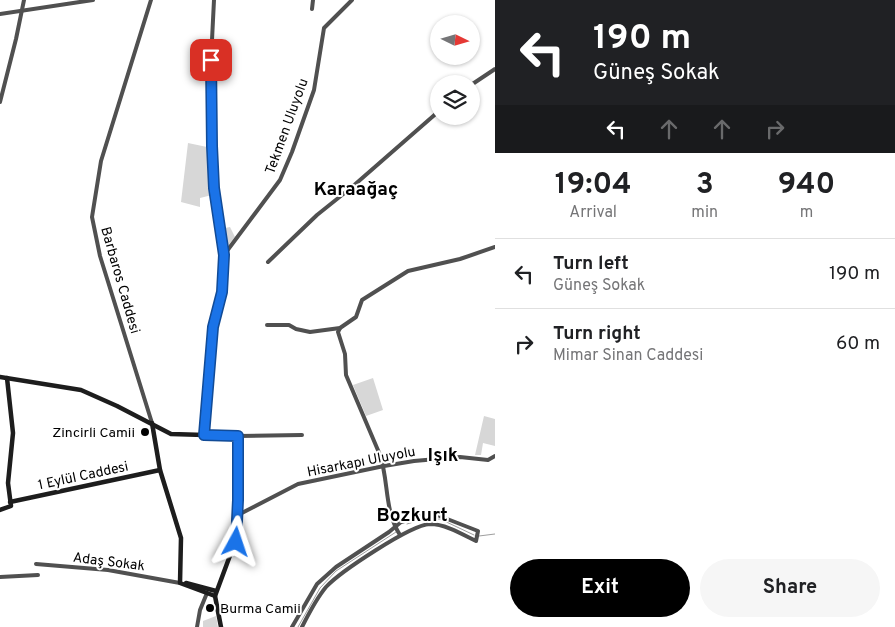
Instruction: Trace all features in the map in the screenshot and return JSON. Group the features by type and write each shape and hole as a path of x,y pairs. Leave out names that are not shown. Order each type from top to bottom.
{"main road":[{"path":"0,377 81,390 152,423 171,434 238,436 236,542 215,594 221,627"},
{"path":"7,378 13,433 8,483 10,504"},
{"name":"Barbaros Caddesi","path":"152,423 160,470 181,538 180,582"},
{"name":"1 Eylül Caddesi","path":"0,510 10,504 160,470"},
{"path":"180,582 215,594"}],"street":[{"path":"0,102 24,0"},
{"path":"0,14 92,0"},
{"name":"Barbaros Caddesi","path":"151,0 99,169 92,217 100,256 152,423"},
{"path":"204,435 213,327 222,292 224,255 214,188 212,158 211,60 214,0"},
{"path":"312,9 313,0"},
{"name":"Tekmen Uluyolu","path":"224,255 280,180 314,90 324,28 352,0"},
{"path":"480,79 495,69"},
{"path":"268,262 317,215 430,119"},
{"path":"267,325 289,324 296,329 310,332 340,328 356,317 362,300 408,271 460,259 495,246"},
{"path":"340,328 338,332 345,354 346,375 384,466 389,511 400,535"},
{"path":"238,436 302,435"},
{"name":"Hisarkapı Uluyolu","path":"238,515 298,484 341,474 441,458 460,457 488,460 495,456"},
{"path":"292,627 317,584 323,578 402,522 429,514 437,515 478,531 476,540 435,524 420,525 406,531 342,572 325,588 312,607 302,627"},
{"path":"402,522 406,531"},
{"name":"Adaş Sokak","path":"36,564 108,570 180,582"},
{"path":"0,577 38,575"},
{"path":"197,627 200,610 207,591"}],"shaded area":[{"path":"188,143 207,147 212,195 200,198 200,207 181,202"},
{"path":"230,227 235,237 227,247 225,228"},
{"path":"373,378 383,410 366,416 353,385"},
{"path":"484,416 495,419 495,446 483,443 481,455 475,455"},
{"path":"216,616 218,627 203,627 203,621"}],"waterway":[{"path":"407,524 420,520 440,519 474,535"},
{"path":"298,627 320,588 336,571 396,532"},
{"path":"479,536 495,534"}],"place":[{"name":"Zincirli Camii","path":"145,432"},
{"name":"Burma Camii","path":"210,608"}],"district":[{"name":"Karaağaç","path":"356,188"},
{"name":"Işık","path":"443,454"},
{"name":"Bozkurt","path":"412,514"}],"route":[{"path":"211,60 214,188 224,255 222,292 213,327 204,435 238,436 236,542"}]}
